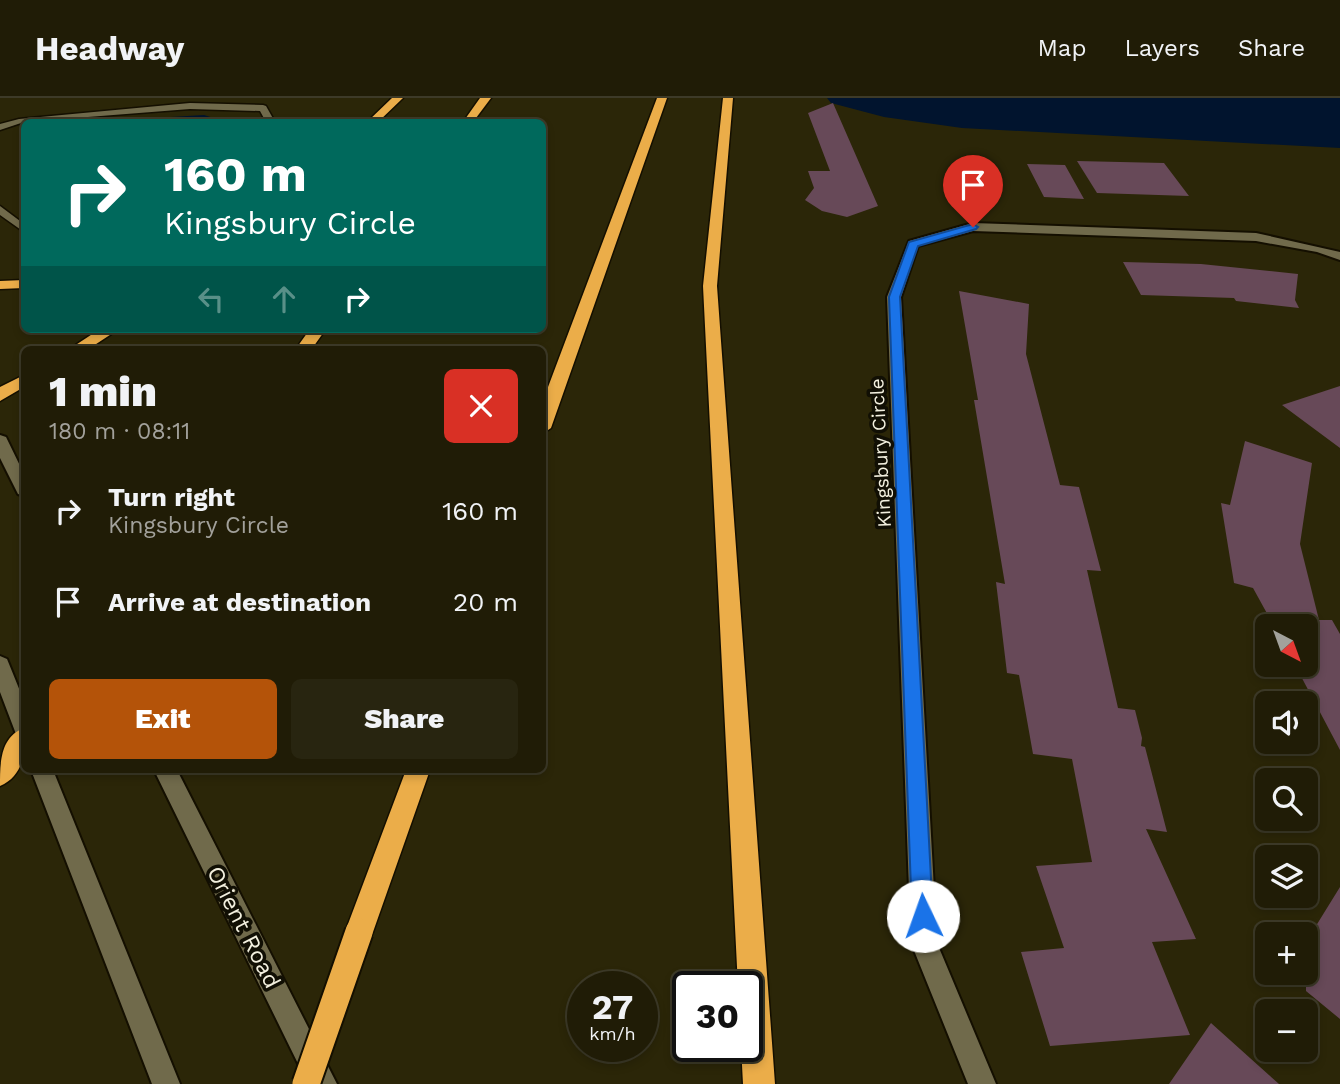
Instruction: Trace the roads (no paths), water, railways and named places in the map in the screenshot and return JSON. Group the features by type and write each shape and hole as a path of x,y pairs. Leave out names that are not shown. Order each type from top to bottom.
{"highway":[{"path":"375,119 398,98"},
{"path":"470,119 486,98"},
{"path":"546,417 662,98"},
{"path":"728,98 710,286 760,1084"},
{"path":"0,285 21,284"},
{"path":"83,346 104,333"},
{"path":"0,394 21,382"},
{"path":"0,774 21,743"},
{"path":"306,1084 417,773"}],"street":[{"name":"Kingsbury Circle","path":"982,1084 924,943 894,297 913,244 973,227 1256,237 1320,249 1340,256"},
{"path":"0,441 21,484"},
{"path":"0,665 21,719"},
{"path":"43,773 166,1084"},
{"name":"Orient Road","path":"167,773 323,1084"}],"lane":[{"path":"51,119 190,106 263,108 268,119"},
{"path":"0,127 21,122"},
{"path":"0,209 21,226"}],"water":[{"path":"827,98 1340,98 1340,148 962,128 884,117 831,103"},
{"path":"204,115 217,119 138,119"}]}
